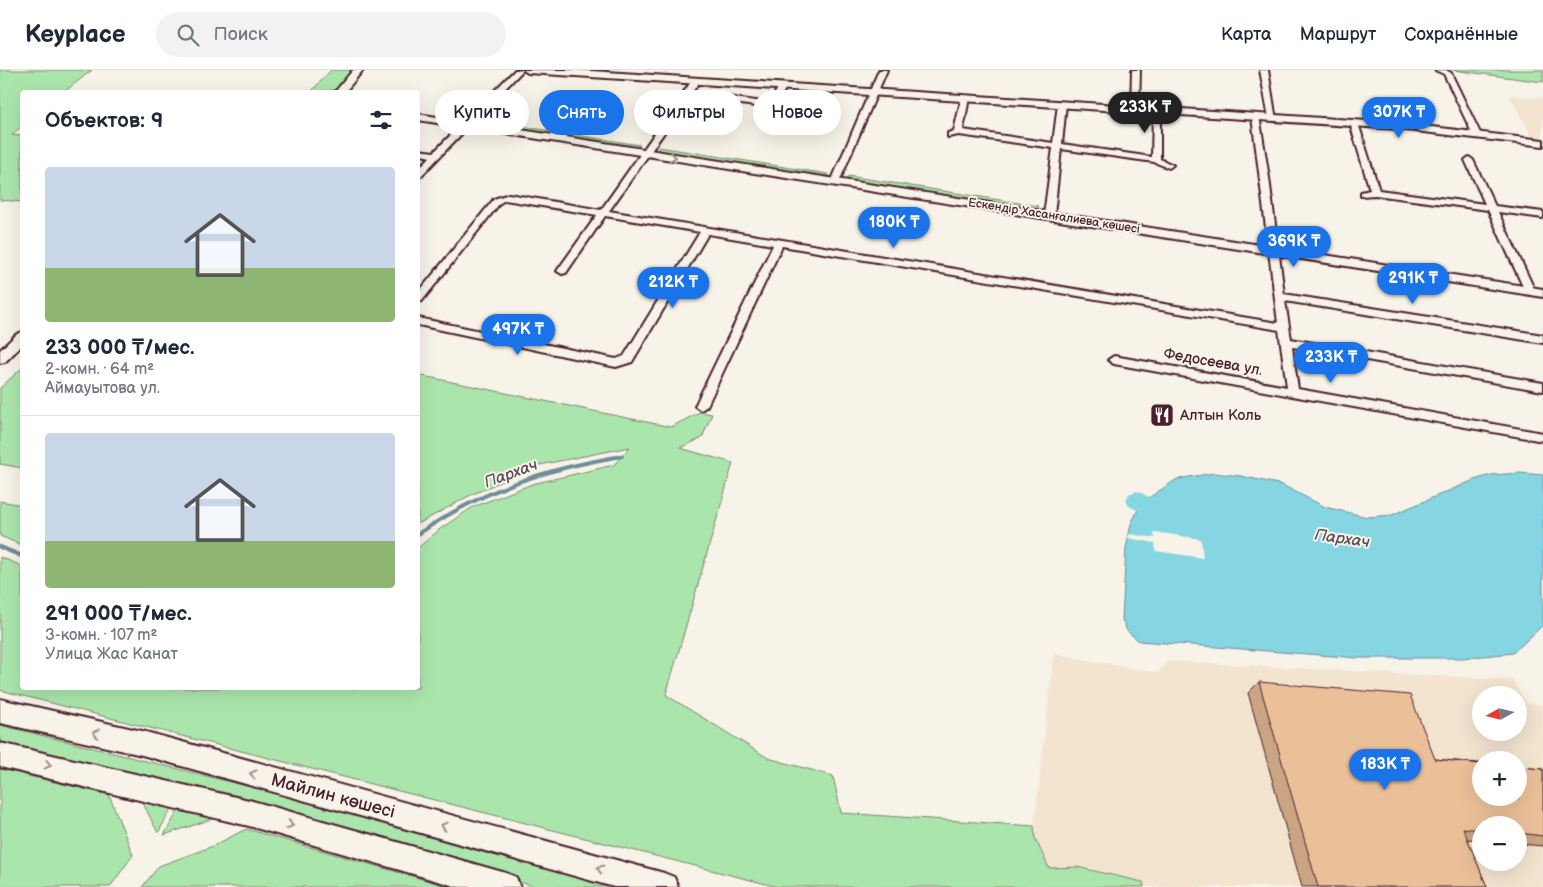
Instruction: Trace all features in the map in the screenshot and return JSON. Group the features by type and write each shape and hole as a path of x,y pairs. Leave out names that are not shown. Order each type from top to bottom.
{"main road":[{"name":"Майлин көшесі","path":"0,711 142,743 664,887"},
{"path":"0,755 249,814 506,887"}],"street":[{"path":"342,90 358,70"},
{"path":"499,90 519,70"},
{"path":"528,70 1354,123 1543,143"},
{"path":"837,178 882,70"},
{"path":"1135,109 1136,70"},
{"path":"1264,70 1273,118"},
{"path":"1439,70 1447,73 1477,135"},
{"path":"690,90 696,81"},
{"path":"743,103 774,108 783,86"},
{"path":"965,98 955,133 1156,160 1169,165"},
{"path":"1049,211 1062,104"},
{"name":"Ескендір Хасанғалиева көшесі","path":"420,109 435,112"},
{"path":"1156,160 1157,111"},
{"name":"Ескендір Хасанғалиева көшесі","path":"420,117 435,118"},
{"path":"1256,117 1272,246 1294,391"},
{"path":"1354,123 1375,192"},
{"name":"Ескендір Хасанғалиева көшесі","path":"529,130 1533,288 1543,283"},
{"path":"420,172 455,135"},
{"path":"562,271 657,135"},
{"path":"420,152 436,155"},
{"path":"1469,160 1533,288"},
{"path":"1364,194 1375,192 1543,215"},
{"path":"420,297 497,201 499,194 704,231 1285,328"},
{"path":"420,322 616,363 625,362 704,231"},
{"path":"701,406 778,243"},
{"path":"1280,297 1543,339"},
{"path":"0,358 20,339"},
{"path":"1286,342 1543,387"},
{"name":"Федосеева ул.","path":"1114,360 1543,437"}],"shaded area":[{"path":"1509,95 1543,98 1543,139 1533,138"},
{"path":"1054,654 1158,673 1167,661 1512,680 1516,686 1472,686 1472,741 1528,741 1528,704 1543,705 1543,887 1144,887 1143,881 1077,867 1049,868 1035,838 1034,826"}],"green space":[{"path":"0,70 92,70 67,90 20,90 20,128 12,135 20,136 20,202 0,200"},
{"path":"331,70 352,70 336,90 313,90"},
{"path":"1453,70 1543,70 1543,82"},
{"path":"529,128 539,129 539,133 529,131"},
{"path":"555,135 576,135 640,145 638,148"},
{"path":"659,147 828,174 826,178 656,151"},
{"path":"848,176 1038,206 1038,210 846,181"},
{"path":"20,370 20,468 0,464 0,388"},
{"path":"420,375 671,427 700,412 712,414 702,438 680,448 733,463 666,695 768,758 833,776 841,813 1034,826 1035,838 1049,868 1077,867 1143,882 1144,887 778,887 0,690 0,557 20,565 20,690 420,690 420,546 440,529 473,507 532,484 614,465 630,447 534,466 467,497 420,523"},
{"path":"0,501 20,505 20,544 0,536"},
{"path":"0,725 263,790 511,860 618,887 537,887 331,828 0,747"},
{"path":"0,769 109,795 133,855 110,887 0,887"},
{"path":"139,795 174,804 158,833"},
{"path":"183,803 224,815 164,835"},
{"path":"246,829 450,887 142,887 159,866 213,846"}],"water":[{"path":"1214,473 1241,476 1282,485 1325,507 1367,517 1392,515 1474,480 1491,475 1520,473 1543,475 1543,625 1513,653 1463,658 1358,658 1139,641 1127,631 1122,620 1126,548 1131,524 1141,503 1177,479"}],"pier":[{"path":"1154,532 1201,539 1203,558 1156,551 1155,543 1128,538 1129,534 1155,538"}],"building":[{"path":"1259,682 1410,695 1435,759 1472,763 1472,806 1527,806 1527,768 1543,769 1543,836 1527,834 1527,816 1472,816 1472,829 1463,828 1472,850 1472,871 1480,871 1487,887 1318,887"}],"waterway":[{"name":"Пархач","path":"420,533 467,505 516,483 566,467 622,456"},
{"name":"Пархач","path":"1137,500 1141,503"},
{"name":"Пархач","path":"0,547 20,555"}],"place":[{"name":"Алтын Коль","path":"1162,415"}]}
